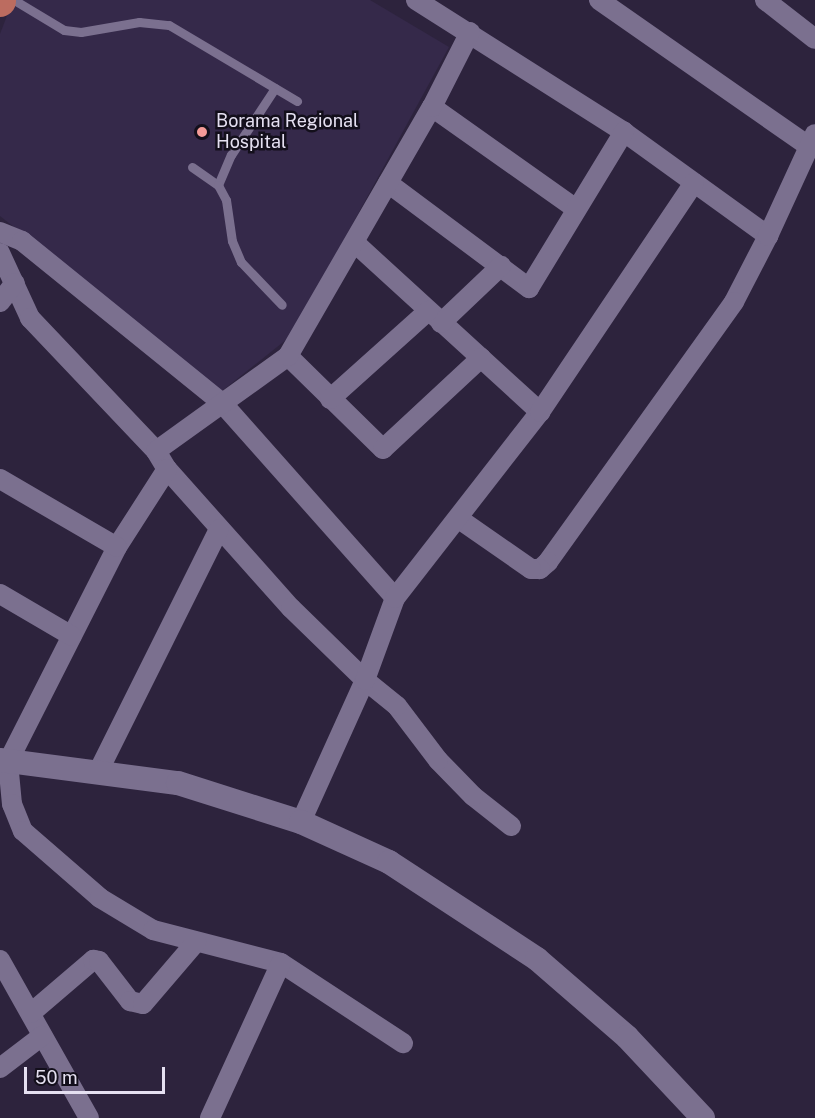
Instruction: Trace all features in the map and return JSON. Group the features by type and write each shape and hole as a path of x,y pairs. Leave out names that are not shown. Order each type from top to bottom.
{"street":[{"path":"416,0 470,32 624,132 768,236"},
{"path":"459,519 531,569 540,569 548,562 734,302 768,236 811,140 599,0"},
{"path":"765,0 815,39"},
{"path":"156,451 288,356 432,107 470,32"},
{"path":"432,107 576,209"},
{"path":"388,183 529,288 624,132"},
{"path":"301,822 365,680 395,598 459,519 540,412 694,183"},
{"path":"0,232 22,241 223,404 395,598"},
{"path":"355,243 540,412"},
{"path":"0,253 30,318 156,451 167,469 291,609 365,680 397,706 438,760 473,796 512,826"},
{"path":"330,399 501,266"},
{"path":"0,302 15,283"},
{"path":"288,356 382,449 481,358"},
{"path":"167,469 117,547 4,761 12,804 23,831 100,898 153,930 281,963 403,1043"},
{"path":"0,479 117,547"},
{"path":"99,770 219,529"},
{"path":"0,594 72,636"},
{"path":"4,761 99,770 178,783 301,822 389,862 537,959 627,1037 703,1118"},
{"path":"31,1012 93,960 99,961 130,1001 143,1004 195,942"},
{"path":"0,960 31,1012 83,1116"},
{"path":"210,1118 281,963"},
{"path":"0,1068 42,1036"}],"lane":[{"path":"14,0 64,30 81,32 139,22 170,25 297,101"},
{"path":"218,185 231,155 275,88"},
{"path":"192,167 218,185 226,200 232,241 241,262 282,305"}],"shaded area":[{"name":"Borama Regional Hospital","path":"13,0 370,0 449,47 292,335 222,391 0,216 0,34"}],"place":[{"name":"Borama Regional Hospital","path":"202,132"}]}
